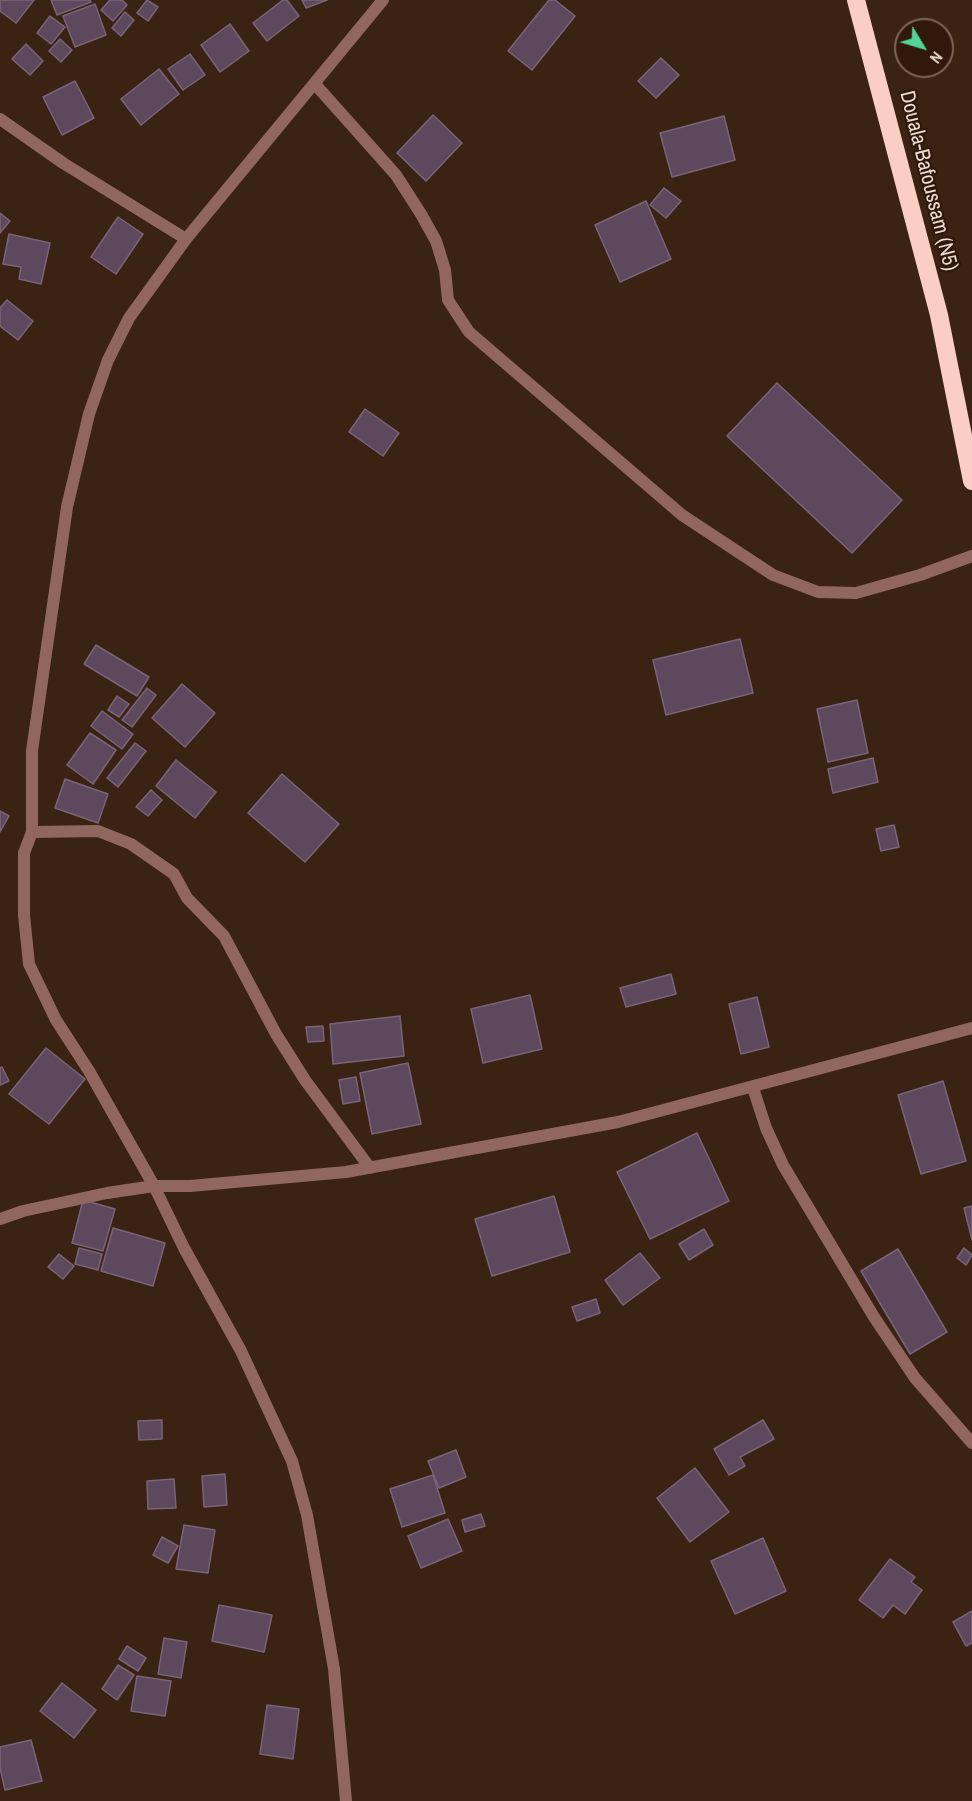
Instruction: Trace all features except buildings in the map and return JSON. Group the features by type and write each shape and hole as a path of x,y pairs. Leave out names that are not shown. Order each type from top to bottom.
{"highway":[{"name":"Douala-Bafoussam (N5)","path":"856,0 939,315 972,481"}],"street":[{"path":"346,1801 334,1669 306,1515 292,1461 241,1351 183,1248 154,1186 89,1071 56,1020 29,964 24,915 24,853 32,832 32,751 67,507 89,414 108,360 129,318 186,239 383,0"},
{"path":"315,84 396,176 421,214 436,241 445,270 448,300 469,332 682,515 773,575 818,592 855,593 920,575 972,556"},
{"path":"0,119 63,163 186,239"},
{"path":"32,832 98,831 131,844 174,874 187,898 224,936 276,1034 305,1080 370,1168"},
{"path":"0,1219 62,1202 154,1186 289,1178 370,1168 618,1122 972,1028"},
{"path":"753,1088 766,1128 783,1165 874,1317 915,1378 972,1443"}]}
